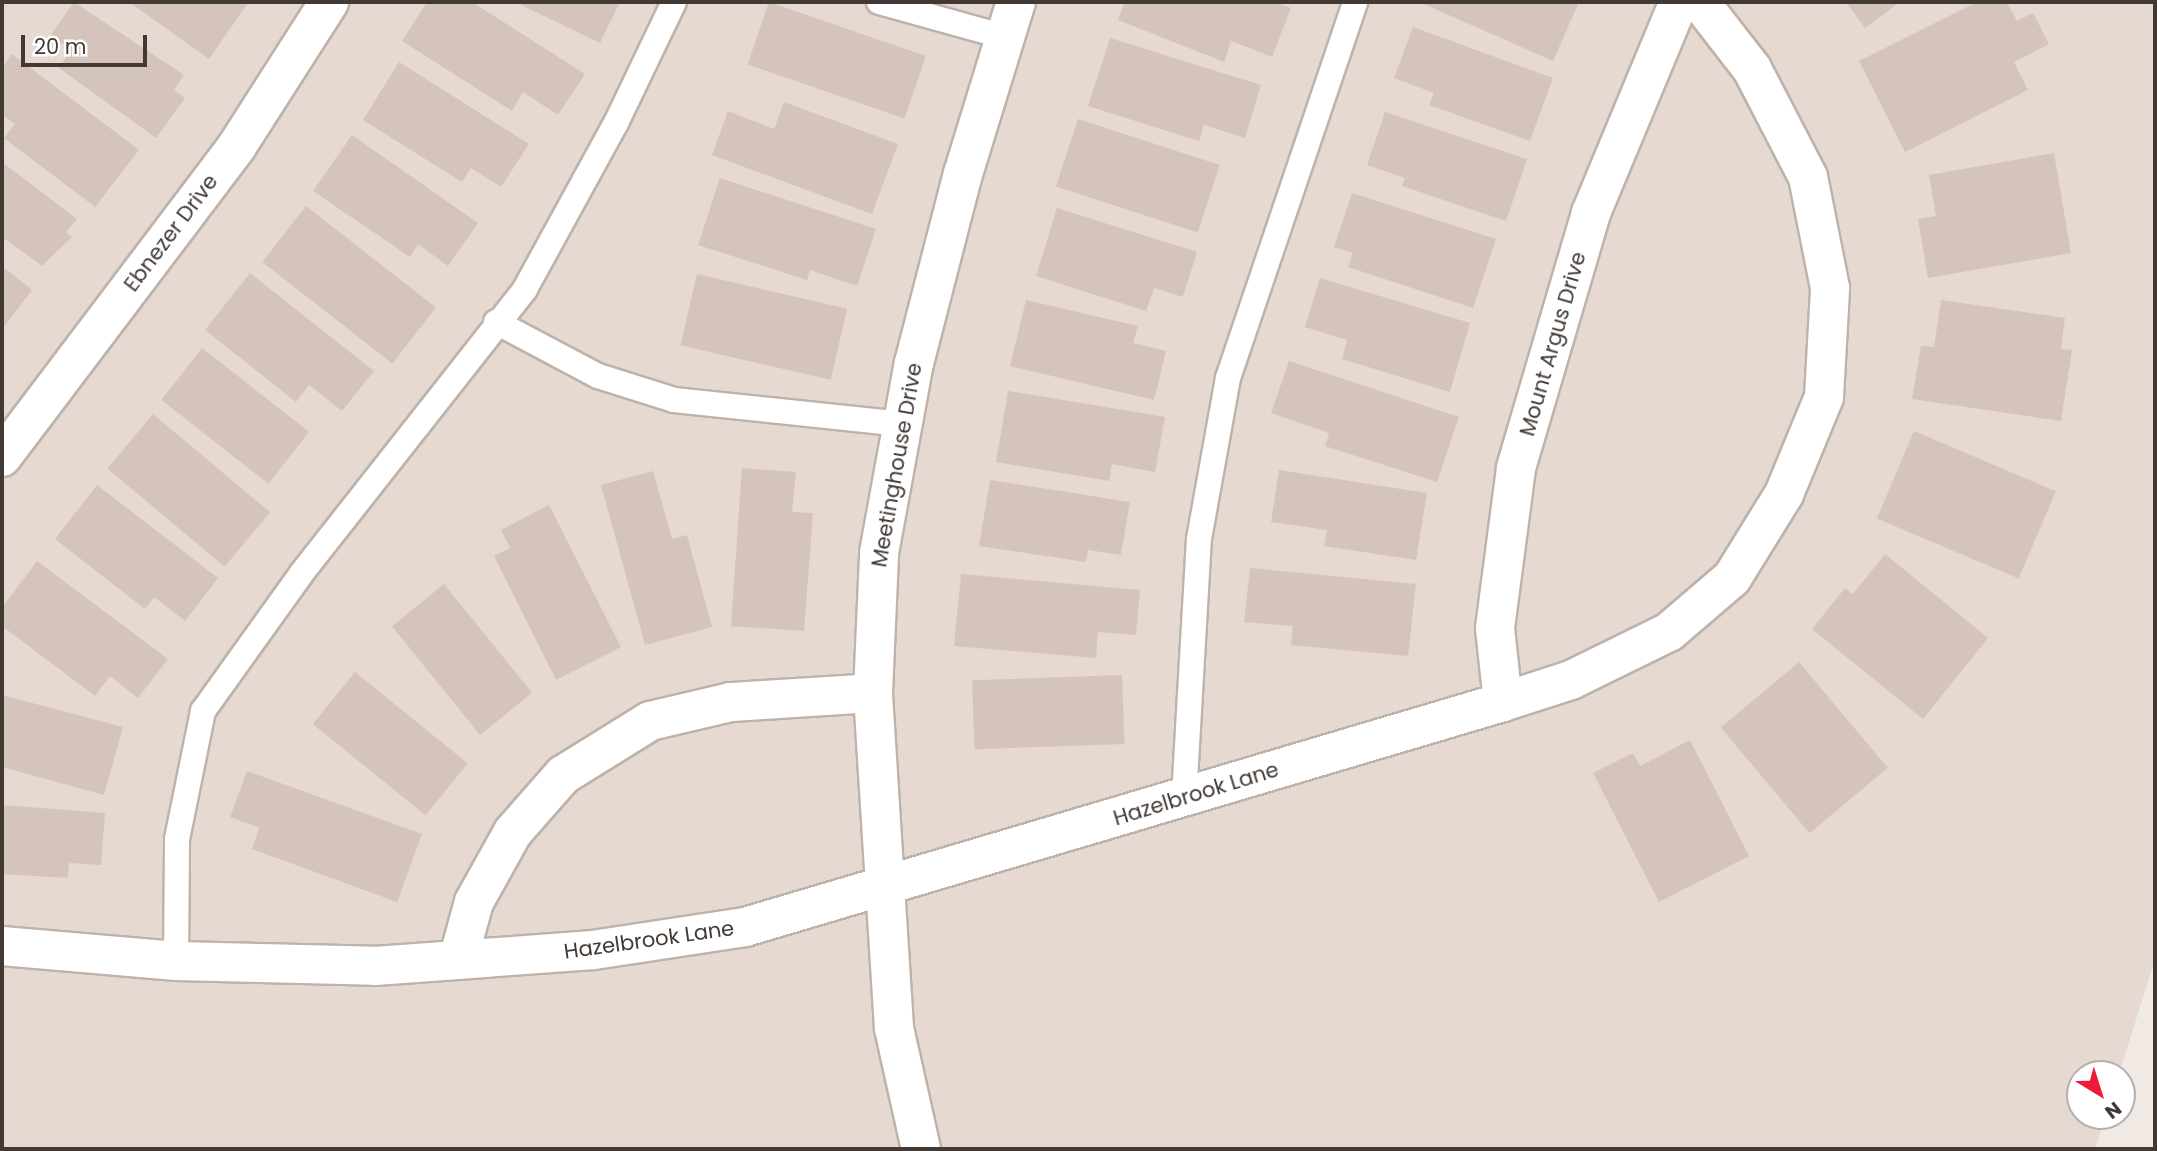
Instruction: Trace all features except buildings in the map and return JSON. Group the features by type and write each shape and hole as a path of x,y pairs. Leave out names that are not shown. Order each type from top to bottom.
{"street":[{"name":"Ebnezer Drive","path":"2,457 237,146 329,2"},
{"name":"Mount Argus Drive","path":"1503,702 1495,628 1516,467 1591,213 1679,2"},
{"name":"Hazelbrook Lane","path":"2,946 176,961 375,966 593,950 746,927 1503,702 1571,680 1669,632 1732,578 1784,494 1824,397 1830,288 1808,177 1752,69 1700,2"},
{"name":"Meetinghouse Drive","path":"921,1149 894,1028 873,693 879,553 914,363 963,174 1011,19"},
{"path":"458,960 474,902 513,832 563,775 650,721 732,702 873,693"}],"lane":[{"path":"176,961 177,839 203,711 301,574 496,322 525,289 616,123 674,2"},
{"path":"879,2 1011,19"},
{"path":"1184,798 1199,539 1228,377 1355,2"},
{"path":"496,322 597,376 674,400 903,424"}],"shaded area":[{"path":"2,2 2155,2 2155,959 2123,1060 2066,1060 2066,1130 2101,1130 2095,1149 2,1149"}]}
